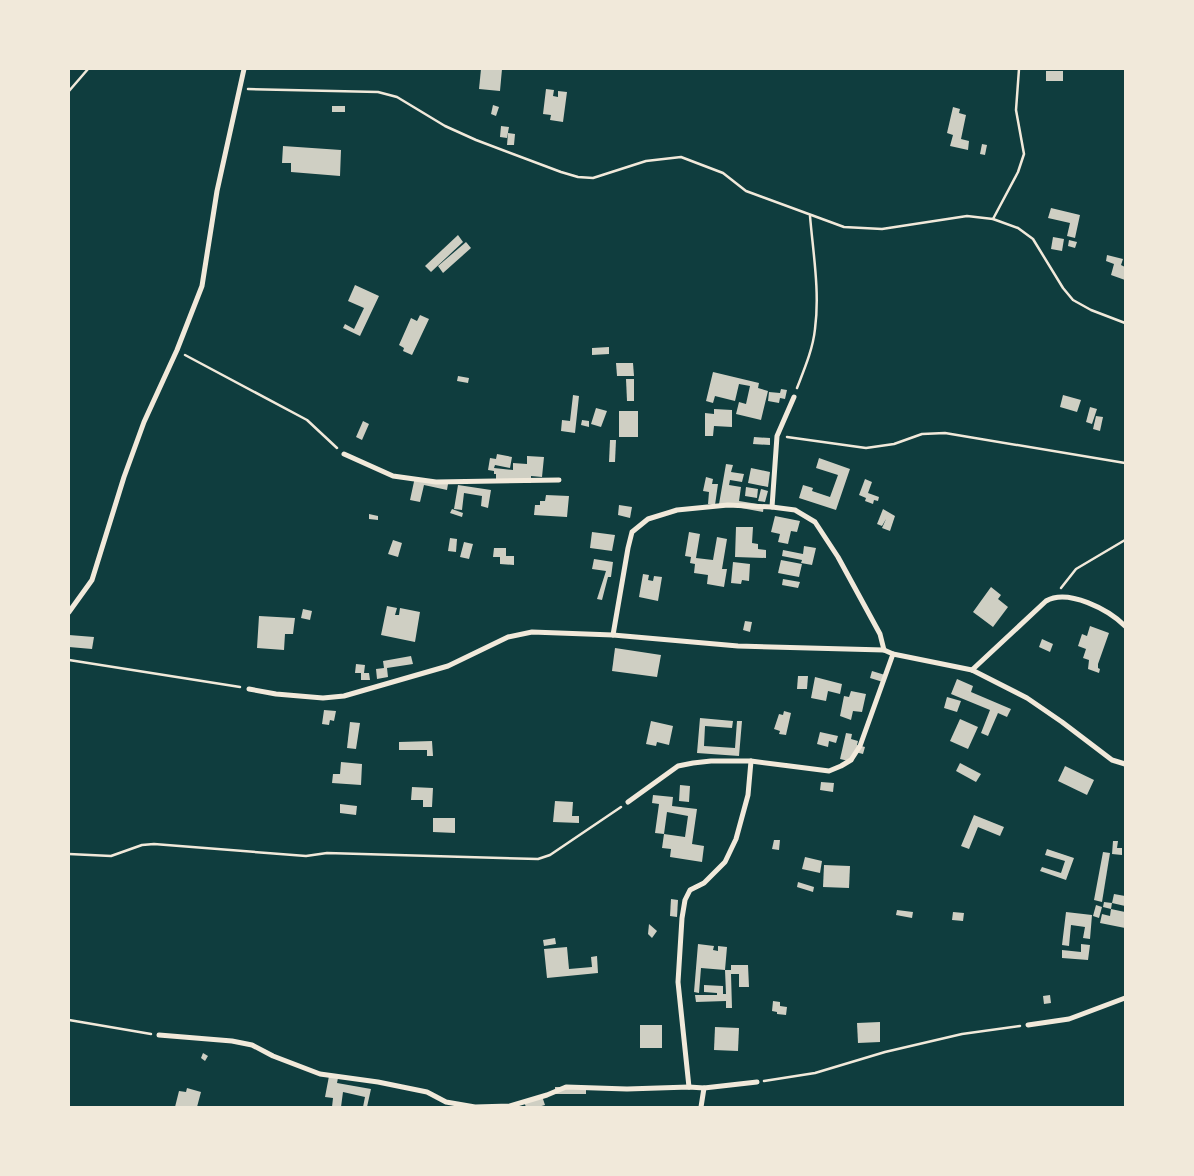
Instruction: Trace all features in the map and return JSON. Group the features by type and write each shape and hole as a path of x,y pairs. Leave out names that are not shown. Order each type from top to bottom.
{"street":[{"path":"69,612 92,580 144,422 177,350 202,286 217,191 244,69"},
{"path":"772,507 777,436 794,397"},
{"path":"344,454 393,476 436,482 559,480"},
{"path":"613,635 632,532 648,519 676,510 728,505 772,507 795,510 815,522 838,557 880,634 884,650"},
{"path":"972,670 1046,601 1054,596 1074,598 1088,602 1125,626"},
{"path":"249,689 276,694 323,698 344,696 448,666 508,637 532,632 613,635 738,646 884,650 892,654 972,670 1027,698 1112,760 1125,764"},
{"path":"628,802 678,766 711,761 751,761 828,771 851,760 860,746 892,654"},
{"path":"689,1087 678,982 685,900 690,890 704,883 724,862 736,839 748,795 751,761"},
{"path":"1028,1025 1069,1018 1125,998"},
{"path":"159,1035 232,1041 252,1045 320,1074 378,1082 427,1092 446,1102 475,1107 511,1106 566,1087 627,1089 704,1088 758,1082"},
{"path":"701,1107 704,1088"}],"path":[{"path":"69,91 88,69"},
{"path":"993,218 1018,172 1024,154 1016,110 1019,69"},
{"path":"239,89 378,92 398,97 445,126 476,140 578,177 593,178 646,161 682,157 723,173 746,191 844,227 882,229 967,216 993,218 1018,228 1033,238 1063,288 1073,300 1091,310 1125,323"},
{"path":"794,397 806,366 815,330 816,300 810,216"},
{"path":"177,350 307,420 344,454"},
{"path":"777,436 796,437 866,448 894,444 922,434 945,433 1125,462"},
{"path":"1054,596 1076,569 1125,540"},
{"path":"69,660 249,689"},
{"path":"69,854 111,856 142,845 154,844 306,856 327,853 538,859 550,855 628,802"},
{"path":"69,1020 159,1035"},
{"path":"758,1082 815,1073 886,1052 962,1034 1028,1025"}],"building":[{"path":"481,69 502,69 500,91 479,89"},
{"path":"1046,71 1063,71 1063,81 1046,81"},
{"path":"546,89 554,90 553,96 558,97 558,91 567,92 563,122 550,120 551,115 543,114"},
{"path":"493,105 499,107 496,116 491,114"},
{"path":"332,106 345,106 345,112 332,112"},
{"path":"953,107 960,109 959,113 966,115 961,139 969,141 968,150 950,146 953,135 947,133"},
{"path":"501,126 509,127 507,138 500,137"},
{"path":"508,133 515,134 514,145 507,145"},
{"path":"982,144 987,145 985,155 980,154"},
{"path":"283,146 341,150 340,176 291,172 291,163 282,163"},
{"path":"1051,208 1080,215 1075,238 1067,236 1070,223 1048,218"},
{"path":"458,235 463,242 431,272 425,266"},
{"path":"1053,237 1064,239 1062,251 1051,249"},
{"path":"1069,240 1077,242 1075,248 1068,246"},
{"path":"466,242 471,248 443,273 438,266"},
{"path":"1107,255 1123,259 1121,265 1125,267 1125,280 1111,275 1114,264 1106,261"},
{"path":"355,285 379,296 360,336 343,328 345,324 354,329 364,308 348,301"},
{"path":"420,315 429,319 412,355 403,351 404,348 399,345 411,318 417,321"},
{"path":"609,347 609,354 592,355 592,348"},
{"path":"616,363 633,363 634,376 617,376"},
{"path":"713,372 759,383 758,388 768,391 761,420 736,414 739,402 746,404 750,386 739,384 735,401 715,396 713,403 706,401"},
{"path":"458,376 469,378 468,383 457,381"},
{"path":"626,379 634,379 634,401 627,401"},
{"path":"781,389 787,390 785,399 780,398 779,403 768,401 769,392 780,393"},
{"path":"573,395 579,396 575,433 561,431 562,420 570,421"},
{"path":"1063,395 1081,400 1077,412 1060,407"},
{"path":"1090,407 1097,409 1092,424 1086,422"},
{"path":"596,408 607,411 601,427 591,424"},
{"path":"714,409 732,410 732,427 714,426 713,436 705,436 705,413 714,414"},
{"path":"619,411 638,411 638,437 619,437"},
{"path":"1096,416 1103,417 1100,431 1093,429"},
{"path":"582,420 589,421 589,427 581,425"},
{"path":"363,421 369,424 362,440 356,437"},
{"path":"754,437 770,438 770,445 753,444"},
{"path":"610,440 616,440 615,462 609,462"},
{"path":"497,454 512,457 510,468 495,465 494,468 513,470 513,463 527,464 527,456 544,457 542,477 531,476 531,483 496,481 494,471 488,470 490,458 496,459"},
{"path":"819,458 850,469 836,510 799,498 803,485 813,488 812,491 830,497 838,475 816,468"},
{"path":"726,464 733,465 731,472 744,474 742,482 730,480 729,485 741,487 739,501 764,505 763,512 719,504"},
{"path":"751,468 770,472 768,487 748,483"},
{"path":"415,477 448,484 447,490 424,485 420,502 410,500"},
{"path":"706,477 713,479 712,484 718,484 715,505 708,504 709,492 703,491"},
{"path":"865,479 872,482 868,493 879,497 878,501 874,500 873,504 865,501 866,498 859,495"},
{"path":"458,485 491,490 488,508 481,506 482,496 464,493 462,510 454,509"},
{"path":"746,487 758,489 757,498 745,496"},
{"path":"761,489 768,491 765,502 758,501"},
{"path":"546,495 569,496 567,517 534,515 535,505 540,505 540,501 545,501"},
{"path":"619,505 632,507 630,518 618,515"},
{"path":"452,509 463,513 462,517 450,513"},
{"path":"883,509 895,516 890,531 882,528 886,519 882,526 877,524"},
{"path":"369,514 378,516 378,520 369,519"},
{"path":"775,516 800,521 797,532 791,531 788,544 778,542 780,534 771,532"},
{"path":"736,527 753,527 752,543 758,544 758,549 766,550 766,558 735,557"},
{"path":"592,532 615,535 612,551 590,548"},
{"path":"689,532 700,534 696,558 713,560 717,537 727,539 722,569 727,569 724,587 707,584 708,575 694,573 695,564 690,563 691,557 685,556"},
{"path":"450,538 457,539 456,552 448,551"},
{"path":"393,540 402,543 398,557 388,554"},
{"path":"464,542 473,544 469,559 460,557"},
{"path":"804,546 816,548 812,565 801,563 802,560 782,556 783,550 803,554"},
{"path":"494,548 506,548 506,556 514,556 514,565 500,564 500,557 493,557"},
{"path":"594,559 613,562 611,577 608,577 602,600 597,599 606,571 592,569"},
{"path":"781,560 802,564 799,577 778,573"},
{"path":"733,562 750,564 749,581 742,580 741,584 731,583"},
{"path":"643,574 649,575 648,580 653,581 654,576 662,577 658,601 639,597"},
{"path":"783,579 800,582 798,588 782,585"},
{"path":"991,587 1001,595 998,599 1008,607 993,627 973,612"},
{"path":"387,606 397,608 395,615 399,615 400,608 420,612 415,642 381,635"},
{"path":"303,609 312,611 310,620 301,618"},
{"path":"259,616 295,618 293,634 285,634 284,650 257,648"},
{"path":"745,621 752,622 750,632 743,630"},
{"path":"1090,626 1109,633 1098,664 1099,673 1088,669 1089,660 1083,658 1086,649 1078,646 1082,634 1087,636"},
{"path":"69,635 94,637 92,649 69,647"},
{"path":"1042,639 1053,644 1050,652 1039,647"},
{"path":"615,648 661,655 657,677 612,671"},
{"path":"411,656 413,664 387,668 388,677 377,679 376,669 384,668 383,661"},
{"path":"356,664 365,665 364,673 369,673 370,680 361,680 361,673 355,673"},
{"path":"872,671 885,675 883,682 870,678"},
{"path":"798,676 808,676 807,689 797,689"},
{"path":"815,677 842,684 840,694 828,691 826,701 811,698"},
{"path":"957,679 973,686 971,692 1011,709 1007,717 998,713 988,736 981,733 990,710 951,694"},
{"path":"851,691 866,694 862,712 853,711 851,720 840,716 844,696 849,697"},
{"path":"947,697 961,701 957,712 944,708"},
{"path":"324,710 336,711 334,721 330,720 329,725 322,724"},
{"path":"784,711 791,713 786,735 779,734 780,731 774,729 779,714 783,715"},
{"path":"700,718 733,721 732,728 705,726 704,746 735,748 737,721 742,721 739,756 697,753"},
{"path":"960,719 978,727 968,749 950,741"},
{"path":"651,721 673,726 669,745 657,742 656,746 646,744"},
{"path":"350,722 360,723 356,749 347,748"},
{"path":"820,732 838,736 836,743 829,741 828,747 817,744"},
{"path":"846,733 852,734 851,739 858,741 857,745 865,747 863,754 855,752 853,762 840,759"},
{"path":"432,741 433,756 427,756 427,750 399,750 399,742"},
{"path":"341,762 362,764 361,785 332,783 333,774 340,774"},
{"path":"960,763 981,774 976,782 956,771"},
{"path":"1065,766 1094,780 1087,795 1058,781"},
{"path":"821,782 834,783 833,792 820,790"},
{"path":"680,785 690,786 689,802 679,801"},
{"path":"412,787 433,788 432,807 423,807 423,800 411,800"},
{"path":"653,795 673,797 672,806 697,809 692,844 704,846 702,862 670,857 671,849 662,848 664,834 655,833 659,804 652,803","holes":["667,812 688,816 685,837 664,834"]},
{"path":"555,801 573,802 572,816 579,816 579,823 553,822"},
{"path":"340,804 357,806 356,815 340,813"},
{"path":"974,815 1004,827 1000,836 978,827 969,849 961,846"},
{"path":"433,818 455,818 455,833 433,832"},
{"path":"774,840 780,840 779,850 772,849"},
{"path":"1113,841 1118,841 1117,848 1122,848 1122,855 1112,854"},
{"path":"1047,849 1074,858 1066,880 1040,871 1042,867 1061,873 1065,861 1045,855"},
{"path":"1103,852 1110,853 1102,902 1094,900"},
{"path":"805,857 822,861 820,873 802,869"},
{"path":"824,865 850,866 849,888 823,887"},
{"path":"798,882 814,887 813,892 797,887"},
{"path":"1114,894 1125,896 1125,906 1112,903"},
{"path":"671,899 678,900 677,917 670,916"},
{"path":"1104,902 1112,903 1111,909 1103,907"},
{"path":"1096,905 1102,907 1099,918 1093,916"},
{"path":"1111,909 1125,912 1125,928 1100,923 1102,914 1110,916"},
{"path":"897,910 913,912 912,918 896,915"},
{"path":"953,912 964,913 963,921 952,920"},
{"path":"1066,912 1092,915 1090,939 1083,938 1085,927 1071,925 1069,946 1062,945"},
{"path":"649,924 657,931 652,938 648,934"},
{"path":"555,938 556,944 544,946 543,940"},
{"path":"698,944 714,946 713,950 718,951 718,946 727,947 725,970 701,968 699,993 694,992"},
{"path":"1081,944 1090,945 1088,960 1062,958 1062,950 1081,952"},
{"path":"567,947 569,969 592,967 591,957 597,956 598,973 547,978 544,949"},
{"path":"731,965 748,965 749,987 739,987 739,974 731,974 732,1008 726,1008 726,1001 696,1002 695,995 717,995 717,993 704,992 704,985 723,986 723,994 726,994 725,970 731,970"},
{"path":"1050,995 1051,1003 1044,1004 1043,996"},
{"path":"773,1001 780,1002 780,1006 787,1007 786,1015 777,1014 777,1012 772,1011"},
{"path":"880,1022 880,1042 858,1043 857,1023"},
{"path":"640,1025 662,1025 662,1048 640,1048"},
{"path":"715,1027 739,1028 738,1051 714,1050"},
{"path":"203,1053 208,1056 205,1061 201,1058"},
{"path":"329,1076 338,1078 337,1083 371,1089 367,1107 363,1107 365,1097 343,1092 341,1107 332,1107 333,1098 325,1097"},
{"path":"555,1087 586,1087 586,1094 555,1094"},
{"path":"187,1088 201,1092 197,1107 175,1107 179,1091 186,1092"},
{"path":"542,1096 545,1105 526,1107 524,1102"}]}
